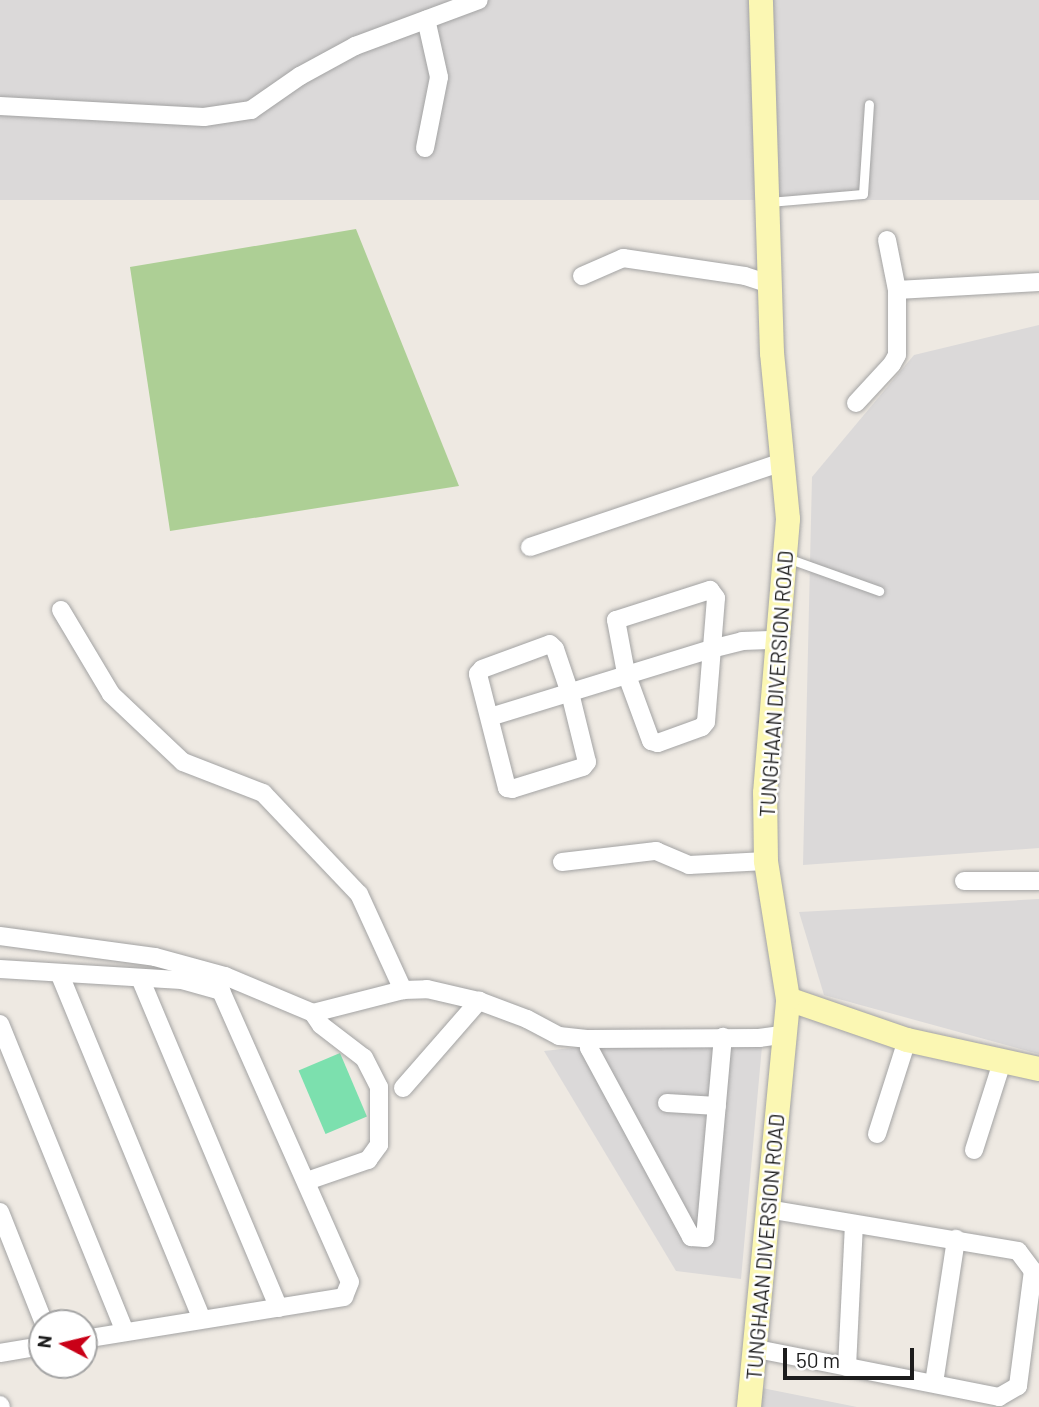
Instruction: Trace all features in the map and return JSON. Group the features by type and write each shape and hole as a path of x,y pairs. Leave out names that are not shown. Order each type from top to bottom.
{"street":[{"path":"0,106 204,117 251,110 300,76 355,46 479,0"},
{"name":"TUNGHAAN DIVERSION ROAD","path":"749,1407 757,1349 766,1209 788,999 766,861 765,793 788,519 769,284 761,0"},
{"path":"425,148 439,77 426,19"},
{"path":"856,403 895,359 897,290 887,240"},
{"path":"582,275 623,258 745,276 769,284"},
{"path":"897,290 1039,282"},
{"path":"530,547 782,462"},
{"path":"709,590 716,598 706,722 702,727 658,743 648,739 626,673 617,620 709,590"},
{"path":"61,610 111,694 183,762 263,793 359,894 403,990"},
{"path":"490,717 626,673 742,640 777,640"},
{"path":"550,645 555,649 570,693 588,758 586,765 512,789 505,786 490,717 478,678 479,671 550,645"},
{"path":"562,862 656,851 689,865 766,861"},
{"path":"964,881 1039,881"},
{"path":"0,936 155,957 225,976 313,1013 321,1025 365,1058 379,1087 379,1145 368,1160 307,1181"},
{"path":"0,969 60,975 182,980 221,991 350,1282 344,1297 98,1337"},
{"path":"60,975 202,1318"},
{"path":"140,978 279,1308"},
{"path":"313,1013 403,990 427,989 479,1001 527,1019 559,1035 589,1039 759,1038 786,1034"},
{"path":"788,999 907,1040 1039,1069"},
{"path":"403,1088 479,1001"},
{"path":"0,1024 125,1332"},
{"path":"589,1039 589,1048 691,1237 705,1238 723,1037"},
{"path":"877,1134 907,1040"},
{"path":"974,1150 1002,1062"},
{"path":"667,1104 718,1106"},
{"path":"757,1349 999,1397 1018,1386 1033,1271 1018,1251 766,1209"},
{"path":"0,1212 38,1309"},
{"path":"847,1367 854,1224"},
{"path":"934,1383 956,1239"},
{"path":"0,1353 28,1348"}],"lane":[{"path":"767,202 863,194 869,104"},
{"path":"785,557 879,591"}],"shaded area":[{"path":"0,0 1039,0 1039,200 0,200"},
{"path":"1039,325 1039,848 803,865 812,477 914,355"},
{"path":"1039,899 1039,1054 824,995 799,912"},
{"path":"763,1035 741,1279 676,1271 544,1051 635,1041"},
{"path":"757,1387 857,1407 757,1407"}],"green space":[{"path":"356,229 459,486 170,531 130,267"},
{"path":"340,1053 367,1117 326,1134 299,1071"}]}
